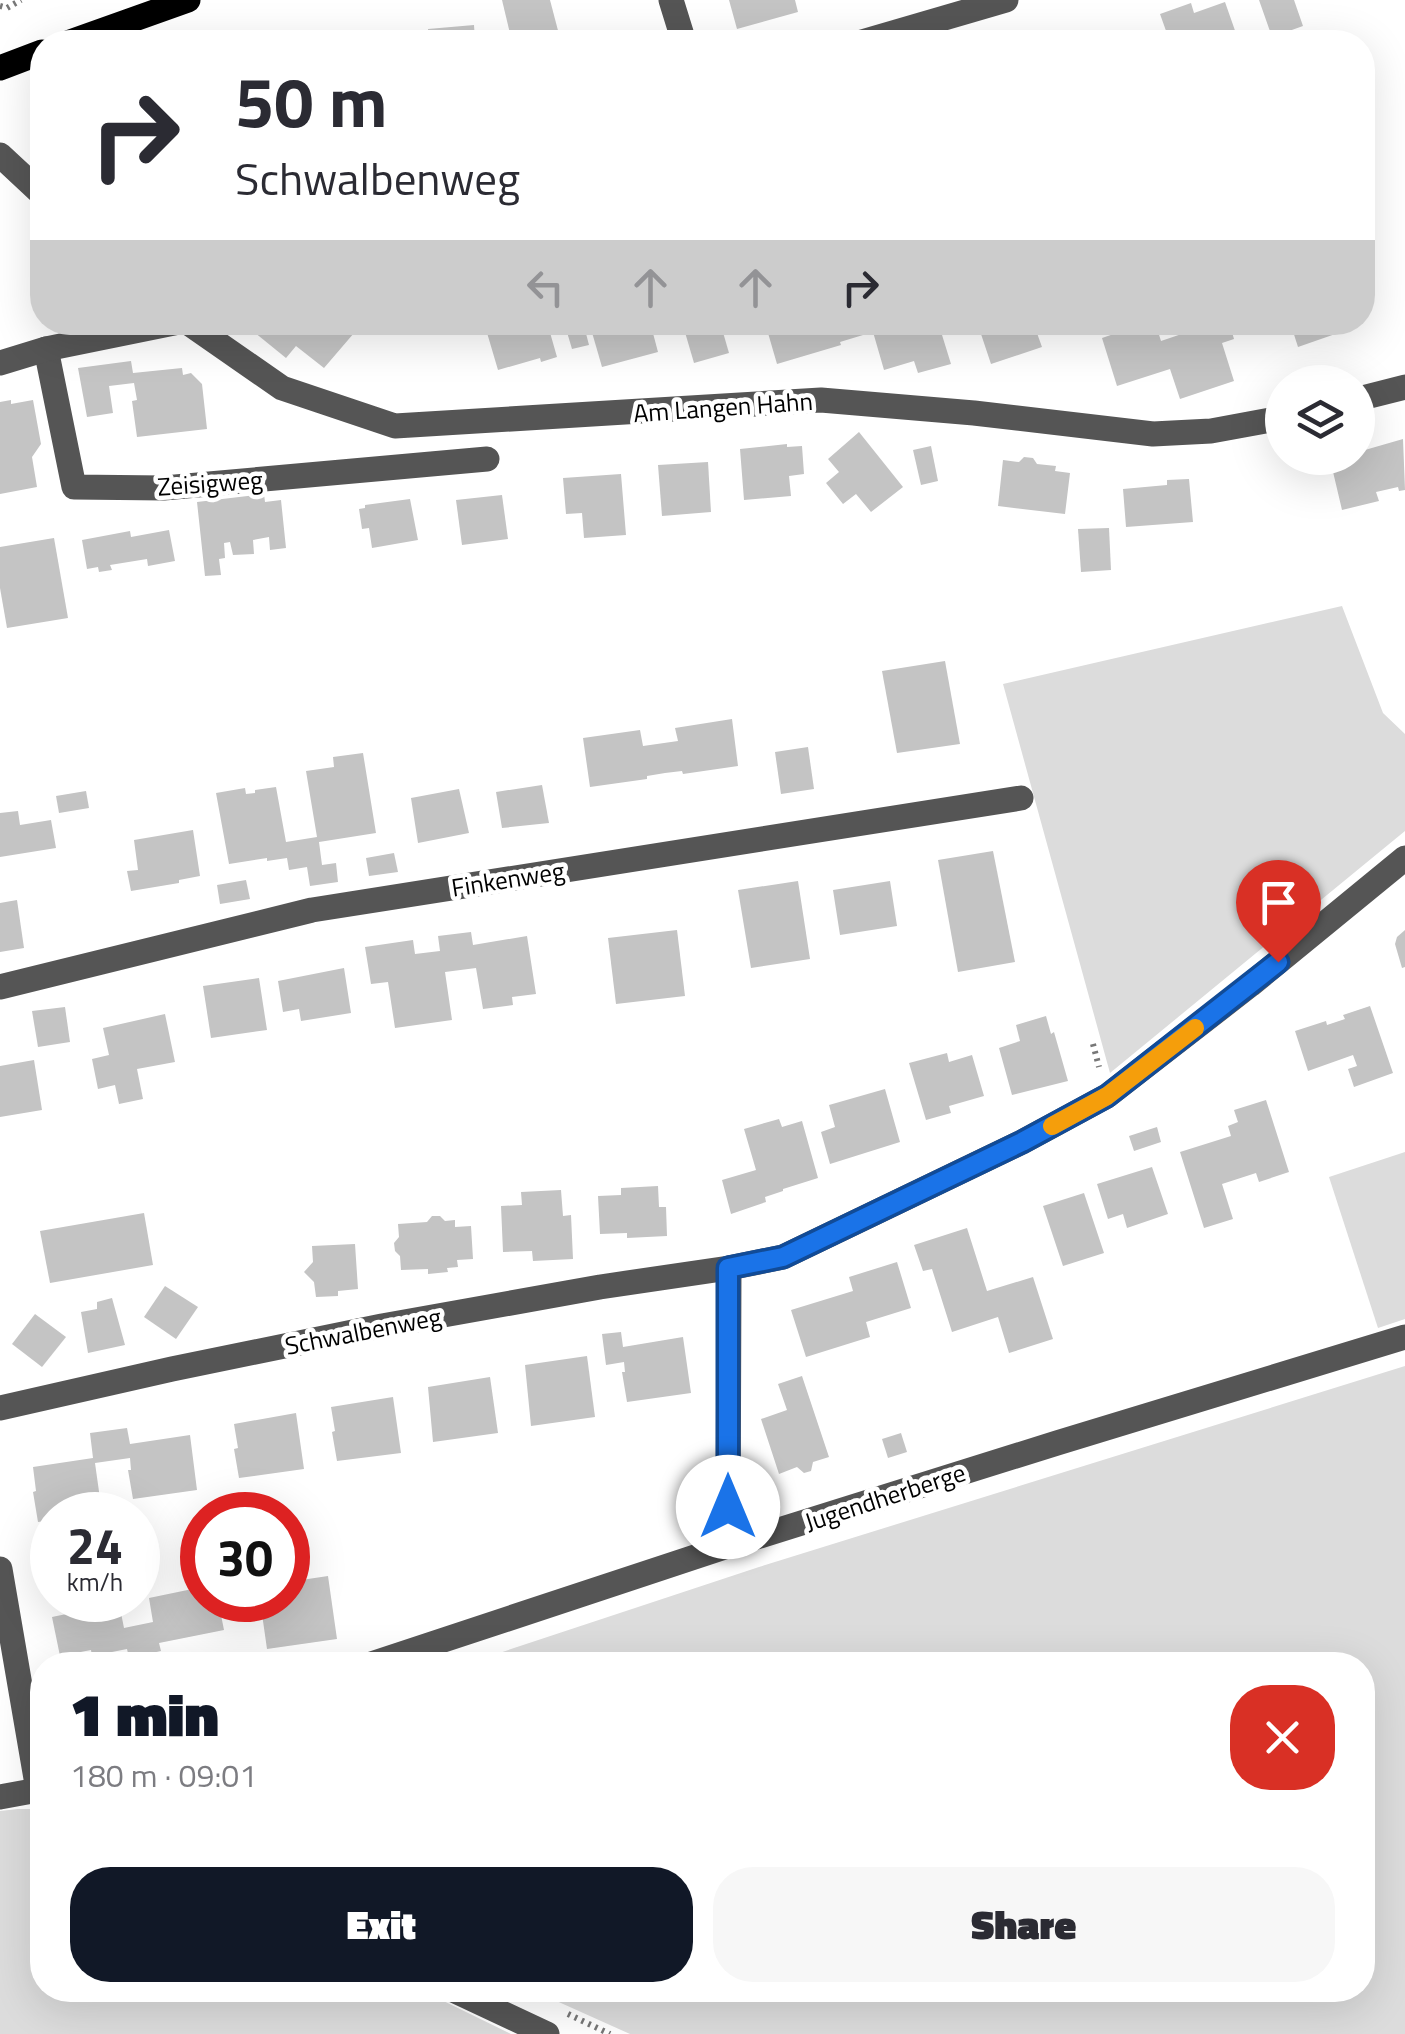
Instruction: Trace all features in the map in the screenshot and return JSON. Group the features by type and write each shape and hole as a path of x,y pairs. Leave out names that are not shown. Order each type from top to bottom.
{"main road":[{"path":"103,30 182,1"},
{"path":"0,68 30,57"}],"street":[{"path":"671,0 680,30"},
{"path":"903,30 1006,0"},
{"path":"0,155 30,183"},
{"path":"0,363 115,335"},
{"name":"Am Langen Hahn","path":"206,335 282,388 395,426 821,400 1154,434 1211,431 1265,421"},
{"name":"Zeisigweg","path":"46,349 74,488 164,488 487,459"},
{"path":"1375,395 1405,387"},
{"name":"Finkenweg","path":"0,987 312,910 1021,798"},
{"name":"Schwalbenweg","path":"0,1408 382,1326 783,1257 1022,1142 1107,1096 1405,858"},
{"path":"728,1268 728,1546"},
{"name":"Jugendherberge","path":"407,1652 728,1546 1405,1336"},
{"path":"0,1569 30,1736"},
{"path":"0,1796 30,1792"},
{"path":"479,2002 547,2034"}],"path":[{"path":"0,6 7,8 22,0"}],"shaded area":[{"path":"1342,606 1383,713 1405,734 1405,831 1110,1073 1003,684"},
{"path":"1405,1152 1405,1319 1378,1328 1329,1177"},
{"path":"1405,1366 1405,2034 630,2034 559,2002 1375,2002 1375,1652 502,1652 759,1567"},
{"path":"30,1809 30,2002 446,2002 511,2034 0,2034 0,1811"}],"building":[{"path":"502,0 550,0 558,30 509,30"},
{"path":"729,0 795,0 798,12 737,29"},
{"path":"1259,0 1294,0 1303,26 1270,30"},
{"path":"1225,2 1235,30 1166,30 1160,14 1191,3 1194,13"},
{"path":"474,25 474,30 428,30"},
{"path":"258,335 352,335 324,368 296,346 286,358"},
{"path":"488,335 551,335 557,357 498,370"},
{"path":"568,335 586,335 589,345 572,349"},
{"path":"593,335 653,335 658,352 602,367"},
{"path":"686,335 724,335 729,353 694,363"},
{"path":"769,335 863,335 840,342 841,345 777,364"},
{"path":"874,335 942,335 951,364 918,373 914,361 884,370"},
{"path":"981,335 1038,335 1042,347 991,364"},
{"path":"1159,335 1161,341 1179,335 1233,335 1234,339 1222,343 1234,381 1180,399 1170,369 1117,386 1102,338"},
{"path":"1294,335 1332,335 1298,347"},
{"path":"131,361 133,373 182,368 183,375 191,373 202,384 207,429 137,437 134,383 109,386 113,413 87,417 78,368"},
{"path":"11,400 11,404 33,400 41,444 32,457 37,487 0,494 0,402"},
{"path":"859,432 903,487 871,512 856,494 843,504 826,483 839,472 828,459"},
{"path":"1403,439 1405,490 1399,491 1398,487 1376,492 1379,501 1342,510 1334,475 1375,475 1375,447"},
{"path":"802,446 804,474 789,476 791,496 744,500 740,449"},
{"path":"931,446 938,481 921,485 913,450"},
{"path":"1024,457 1033,458 1037,464 1056,466 1055,471 1070,473 1065,514 998,506 1003,460 1019,462"},
{"path":"708,462 711,512 662,516 658,465"},
{"path":"621,474 626,535 584,538 582,513 566,514 563,478"},
{"path":"1189,479 1193,522 1126,527 1123,489"},
{"path":"264,494 265,502 281,500 286,548 270,550 269,537 253,540 254,554 233,555 230,542 224,543 225,558 219,559 221,575 205,576 197,502"},
{"path":"502,495 508,539 462,545 456,500"},
{"path":"410,499 418,540 372,548 369,528 362,529 359,509"},
{"path":"1109,528 1111,570 1081,572 1078,529"},
{"path":"169,530 175,561 148,566 147,559 110,565 112,570 87,569 82,540 130,531 131,537"},
{"path":"54,538 68,618 7,628 0,588 0,547"},
{"path":"945,661 960,744 897,753 882,671"},
{"path":"732,719 738,766 665,773 590,787 583,738 640,730 643,746 678,741 675,728"},
{"path":"808,747 814,789 781,794 775,752"},
{"path":"363,753 376,833 319,842 322,865 336,863 338,882 310,886 307,867 289,870 287,858 229,864 216,793 245,788 246,794 276,787 286,842 317,837 306,771 334,767 333,757"},
{"path":"542,785 549,823 502,828 496,792"},
{"path":"459,789 469,833 418,843 411,798"},
{"path":"86,791 89,808 59,813 56,796"},
{"path":"18,811 20,825 51,820 56,848 0,857 0,813"},
{"path":"193,830 200,876 131,891 127,871 138,870 134,840"},
{"path":"993,851 1015,962 958,972 938,860"},
{"path":"394,853 398,872 369,876 366,858"},
{"path":"246,880 250,899 220,904 217,885"},
{"path":"798,881 810,959 751,968 738,890"},
{"path":"890,881 897,926 840,935 833,890"},
{"path":"17,900 24,948 0,952 0,903"},
{"path":"677,930 685,996 616,1004 608,938"},
{"path":"1405,930 1405,967 1402,968 1395,944"},
{"path":"471,932 473,945 527,936 536,994 512,997 513,1005 483,1009 476,968 445,972 452,1020 395,1028 388,982 371,984 365,947 413,940 415,954 440,951 438,936"},
{"path":"344,968 351,1013 301,1021 299,1009 283,1012 278,981"},
{"path":"259,978 267,1030 211,1038 203,986"},
{"path":"1370,1006 1393,1073 1354,1087 1348,1069 1357,1066 1353,1055 1308,1071 1295,1031 1345,1019 1343,1015"},
{"path":"65,1007 70,1042 38,1047 32,1011"},
{"path":"165,1014 175,1062 137,1069 143,1099 119,1104 115,1085 98,1089 92,1059 109,1055 103,1028"},
{"path":"1046,1016 1068,1081 1012,1095 999,1048 1020,1041 1016,1025"},
{"path":"947,1053 949,1062 972,1055 984,1096 949,1106 951,1113 926,1120 909,1063"},
{"path":"34,1060 42,1110 0,1117 0,1066"},
{"path":"885,1089 900,1142 830,1164 821,1132 835,1127 829,1105"},
{"path":"1266,1100 1289,1172 1259,1182 1256,1173 1222,1184 1233,1219 1204,1228 1180,1152 1231,1136 1228,1126 1238,1122 1234,1110"},
{"path":"779,1119 782,1127 802,1121 818,1178 783,1189 765,1197 766,1202 731,1214 722,1180 756,1170 744,1129"},
{"path":"1157,1127 1161,1142 1134,1151 1129,1136"},
{"path":"1152,1167 1168,1214 1127,1228 1123,1214 1108,1219 1097,1184"},
{"path":"658,1186 659,1207 666,1207 667,1236 627,1238 627,1233 600,1234 598,1196 621,1195 621,1188"},
{"path":"561,1190 563,1216 571,1215 573,1259 533,1261 532,1251 503,1252 501,1206 522,1205 521,1192"},
{"path":"1084,1193 1104,1253 1063,1266 1043,1206"},
{"path":"144,1213 153,1265 50,1283 40,1231"},
{"path":"432,1216 455,1220 455,1227 471,1226 473,1259 457,1260 458,1267 447,1268 448,1272 401,1270 394,1243 399,1237 398,1224 427,1222"},
{"path":"967,1228 987,1291 1033,1277 1053,1339 1009,1353 998,1317 952,1332 932,1269 923,1271 914,1245"},
{"path":"355,1244 358,1289 338,1291 338,1296 316,1297 314,1282 304,1272 313,1262 312,1246"},
{"path":"897,1262 911,1308 866,1322 870,1337 806,1357 791,1310 853,1291 849,1277"},
{"path":"165,1286 198,1307 176,1339 144,1317"},
{"path":"112,1298 125,1345 88,1353 81,1312 97,1309 97,1302"},
{"path":"35,1314 66,1337 42,1367 12,1344"},
{"path":"621,1332 623,1347 683,1337 691,1393 627,1402 624,1362 606,1365 602,1334"},
{"path":"587,1356 595,1417 531,1426 525,1365"},
{"path":"802,1376 829,1457 813,1462 811,1471 804,1473 797,1467 779,1474 761,1419 787,1410 778,1384"},
{"path":"490,1377 498,1433 433,1442 428,1387"},
{"path":"393,1397 401,1453 337,1461 331,1407"},
{"path":"296,1413 304,1469 239,1478 234,1424"},
{"path":"127,1428 130,1444 190,1435 197,1490 160,1495 160,1492 132,1492 130,1458 95,1463 99,1492 33,1492 33,1467 93,1458 90,1433"},
{"path":"901,1433 907,1452 888,1458 882,1439"},
{"path":"328,1576 337,1639 267,1649 263,1622 310,1622 310,1579"},
{"path":"180,1592 180,1622 222,1622 224,1630 159,1643 161,1651 156,1652 59,1652 53,1622 123,1622 124,1628 160,1622 160,1596"}],"slow traffic":[{"path":"1052,1126 1107,1096 1195,1028"}],"route":[{"path":"728,1507 728,1268 783,1257 1022,1142 1107,1096 1278,962"}]}
